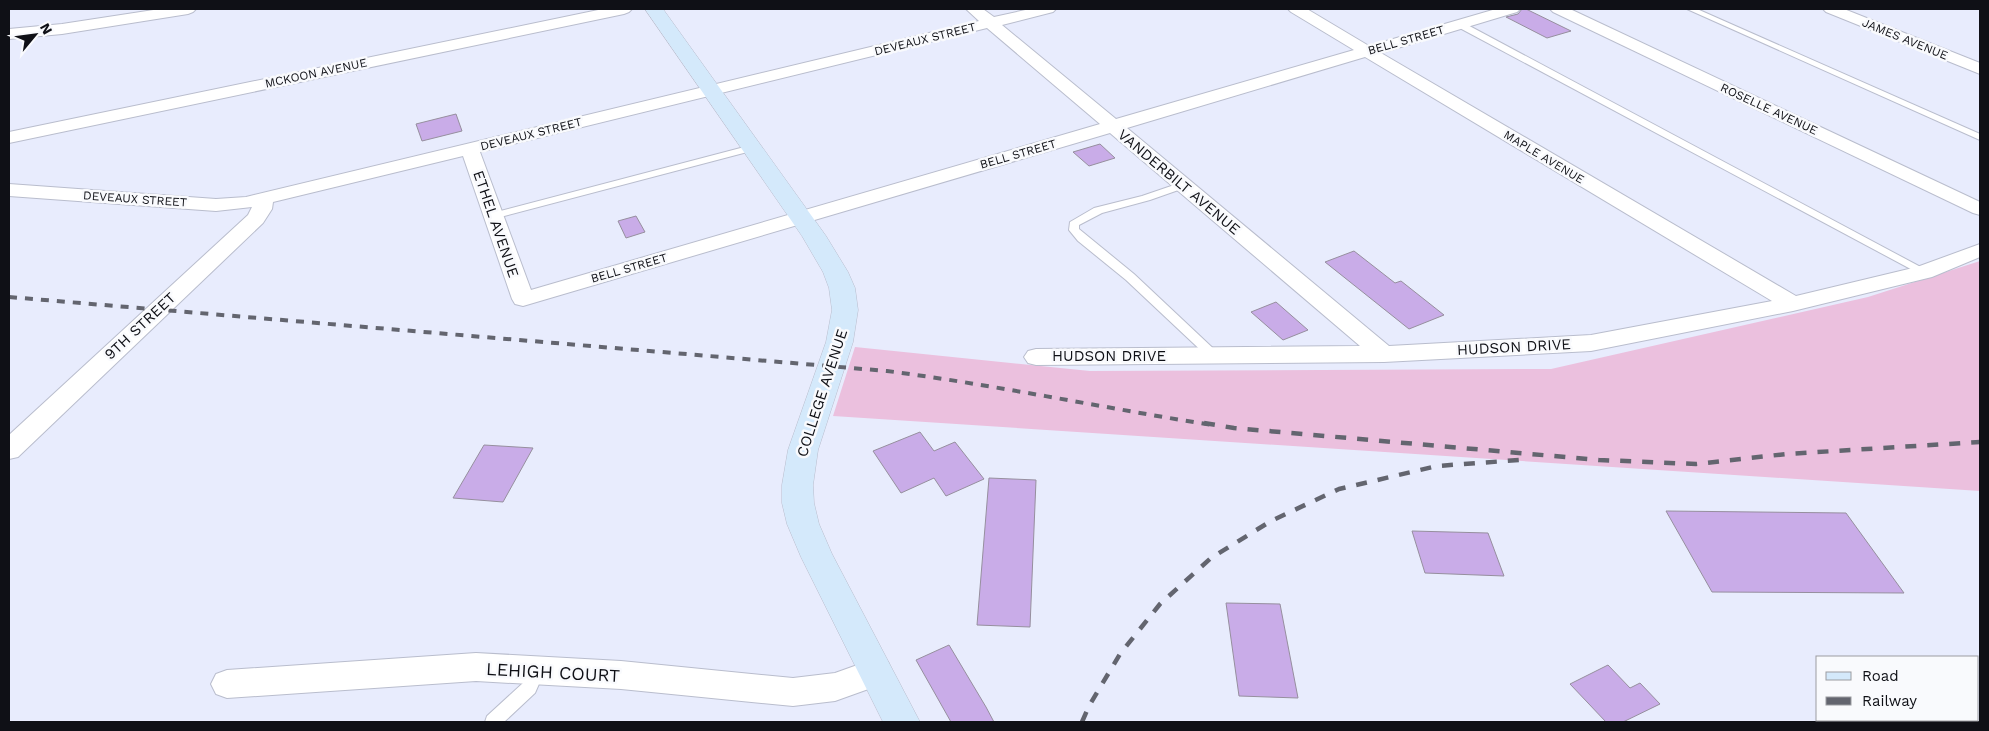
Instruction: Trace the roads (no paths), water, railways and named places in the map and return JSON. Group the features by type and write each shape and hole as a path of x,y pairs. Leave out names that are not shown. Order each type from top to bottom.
{"main road":[{"name":"COLLEGE AVENUE","path":"654,9 752,148 841,281 846,304 845,322 801,456 797,481 798,504 805,529 817,557 902,722"}],"street":[{"path":"9,34 62,29 188,9"},
{"name":"MCKOON AVENUE","path":"9,138 624,9"},
{"name":"VANDERBILT AVENUE","path":"974,9 1384,354"},
{"name":"DEVEAUX STREET","path":"9,190 226,205 264,199 1048,9"},
{"name":"MAPLE AVENUE","path":"1296,9 1792,304"},
{"name":"BELL STREET","path":"523,299 1512,9"},
{"name":"ROSELLE AVENUE","path":"1558,9 1980,209"},
{"name":"JAMES AVENUE","path":"1831,9 1980,69"},
{"name":"ETHEL AVENUE","path":"470,149 523,299"},
{"name":"9TH STREET","path":"9,450 256,219 262,209 264,199"},
{"name":"HUDSON DRIVE","path":"1036,357 1384,354 1591,343 1792,304 1924,272 1980,250"},
{"name":"LEHIGH COURT","path":"227,684 456,668 621,675 793,692 835,687 876,672"}],"lane":[{"path":"1691,9 1980,137"},
{"path":"1459,24 1924,272"},
{"path":"494,216 752,148"},
{"path":"1183,185 1148,198 1092,213 1078,219 1074,224 1074,230 1082,239 1130,278 1213,355"},
{"path":"492,722 529,688 537,670"}],"railway":[{"path":"9,297 887,371 969,383 1212,425"},
{"path":"1204,423 1234,428 1599,460 1696,464 1786,454 1980,442"},
{"path":"1082,722 1089,706 1120,654 1160,604 1211,558 1271,521 1339,489 1437,466 1519,460"}]}
